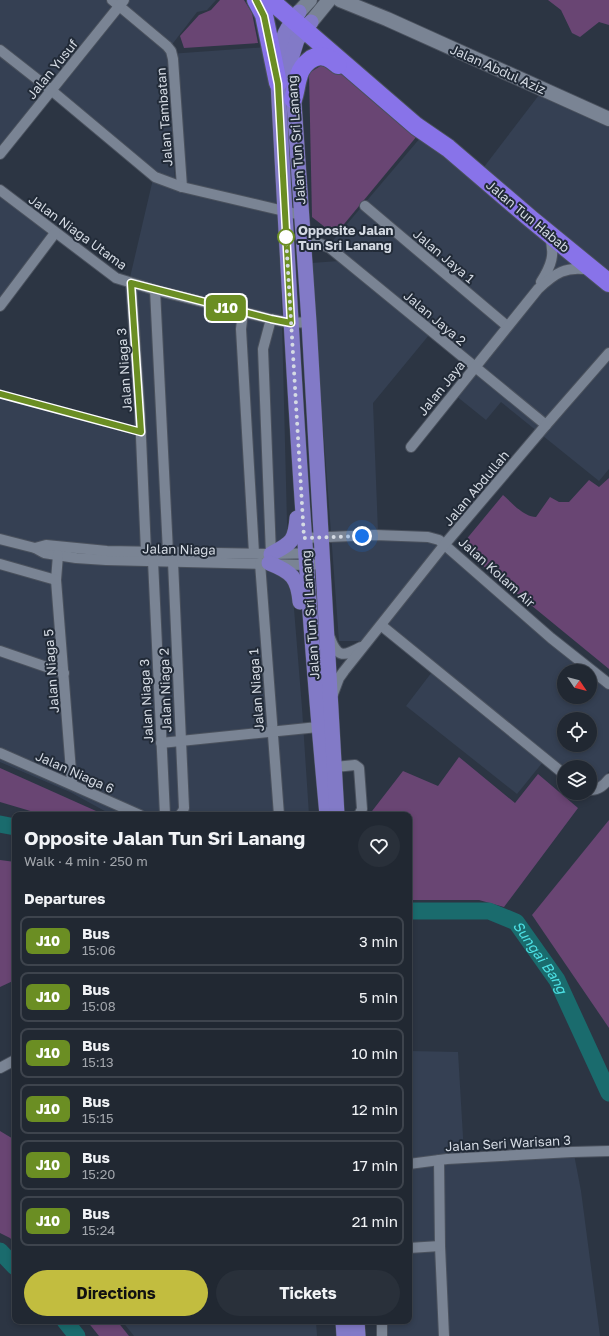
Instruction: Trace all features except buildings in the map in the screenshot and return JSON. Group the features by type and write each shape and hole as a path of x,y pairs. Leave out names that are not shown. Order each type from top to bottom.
{"highway":[{"path":"256,0 264,16 278,84"},
{"path":"270,0 304,17"},
{"path":"285,0 304,17"},
{"name":"Jalan Tun Habab","path":"304,17 363,80 416,126 448,148 609,283"},
{"name":"Jalan Tun Habab","path":"304,17 425,119 448,148"},
{"path":"293,99 301,69 310,60 318,56 328,58 363,80"}],"main road":[{"name":"Jalan Tun Sri Lanang","path":"304,17 288,28 282,42 279,59 278,84 304,538 318,727 327,812"},
{"name":"Jalan Tun Sri Lanang","path":"304,17 291,59 309,322 337,812"},
{"path":"301,486 298,500 295,535 286,546 267,560 289,573 297,582 305,653 314,666"},
{"path":"343,1324 344,1336"},
{"path":"357,1324 358,1336"}],"street":[{"path":"304,17 329,0"},
{"path":"340,0 387,19"},
{"path":"362,0 387,19"},
{"name":"Jalan Yusuf","path":"0,154 118,2"},
{"name":"Jalan Tambatan","path":"118,2 172,53 182,187"},
{"name":"Jalan Abdul Aziz","path":"387,19 609,118"},
{"path":"0,50 51,90 155,177 182,187 301,215"},
{"name":"Jalan Niaga Utama","path":"0,190 116,278 155,290 271,319 291,323 309,322"},
{"name":"Jalan Jaya 1","path":"365,206 507,326"},
{"path":"0,306 55,233"},
{"name":"Jalan Jaya","path":"538,289 551,263 553,244 549,234"},
{"name":"Jalan Jaya 2","path":"304,243 321,244 330,248 474,368 546,425"},
{"name":"Jalan Jaya","path":"411,447 538,289 553,275 561,272 582,268 594,271"},
{"name":"Jalan Niaga 3","path":"131,283 140,414 146,552"},
{"path":"155,290 168,552"},
{"path":"243,312 241,329 254,554"},
{"name":"Jalan Niaga 1","path":"271,319 263,349 272,732 279,812"},
{"name":"Jalan Abdullah","path":"331,704 339,678 382,626 445,544 609,353"},
{"name":"Jalan Kolam Air","path":"304,538 375,535 428,537 439,540 551,638 609,684"},
{"name":"Jalan Niaga","path":"0,539 35,548 44,553 106,560 173,562 323,559"},
{"name":"Jalan Niaga","path":"35,548 46,545 107,551 254,554 267,560"},
{"name":"Jalan Niaga 5","path":"58,555 56,580 72,784"},
{"name":"Jalan Niaga 3","path":"153,561 165,812"},
{"name":"Jalan Niaga 2","path":"173,562 184,808 182,812"},
{"path":"0,564 56,580"},
{"name":"Jalan Abdullah","path":"327,625 333,645 338,653 348,654 366,644"},
{"path":"382,626 557,768"},
{"path":"0,650 64,673"},
{"path":"161,743 318,727"},
{"name":"Jalan Niaga 6","path":"0,753 132,812"},
{"path":"335,767 355,765 359,768 362,809 360,812"},
{"path":"597,789 604,786 609,779"},
{"path":"0,1068 12,1062"},
{"name":"Jalan Seri Warisan 3","path":"412,1164 439,1160 609,1151"},
{"path":"439,1160 440,1246 444,1336"},
{"path":"412,1248 440,1246"},
{"path":"382,1324 382,1336"}],"shaded area":[{"path":"0,0 216,0 207,10 197,12 167,51 175,180 156,174 52,96 0,160"},
{"path":"220,0 244,0 252,13 258,43 184,48 180,36 199,15 211,10"},
{"path":"548,0 609,0 609,25 599,22 580,37 572,33 561,10"},
{"path":"267,47 273,77 279,205 287,522 309,812 107,812 70,792 0,762 0,391 136,428 128,286 153,179 179,189 169,54"},
{"path":"327,62 417,136 335,235 312,217 309,73"},
{"path":"539,95 609,127 609,271 484,167"},
{"path":"421,137 609,292 609,469 599,481 501,402 486,420 450,391 473,363 330,244"},
{"path":"0,195 56,238 0,312"},
{"path":"339,261 429,335 373,403 378,532 441,537 456,548 557,638 589,664 557,664 557,704 597,704 597,670 609,680 609,771 597,785 597,760 557,760 557,765 547,757 517,794 406,706 432,672 376,626 365,641 339,641 311,263"},
{"path":"609,478 609,669 460,547 503,495 527,515 536,517 550,497 559,502 569,502 589,480 599,487"},
{"path":"459,757 515,803 538,774 557,790 557,800 569,800 578,808 504,907 479,900 412,900 412,812 371,812 403,771 438,786"},
{"path":"0,768 98,812 34,812 0,802"},
{"path":"609,820 609,1028 532,915"},
{"path":"0,860 12,862 12,981 0,987"},
{"path":"412,1051 458,1052 464,1154 573,1149 581,1191 600,1336 379,1336 379,1324 412,1324"},
{"path":"0,1131 12,1138 12,1240 0,1233"},
{"path":"89,1324 119,1324 129,1336 99,1336"},
{"path":"124,1324 316,1324 317,1336 134,1336"}],"waterway":[{"name":"Sungai Bang","path":"0,824 12,826"},
{"name":"Sungai Bang","path":"412,911 489,911 516,922 557,980 609,1093"},
{"path":"0,1251 12,1264"},
{"path":"67,1324 77,1336"}],"bus line":[{"name":"J10","path":"0,394 141,432 131,283 291,323 278,84 264,16 256,0"}],"place":[{"name":"Opposite Jalan Tun Sri Lanang","path":"286,237"}],"route":[{"path":"286,237 304,538 362,536"}]}
